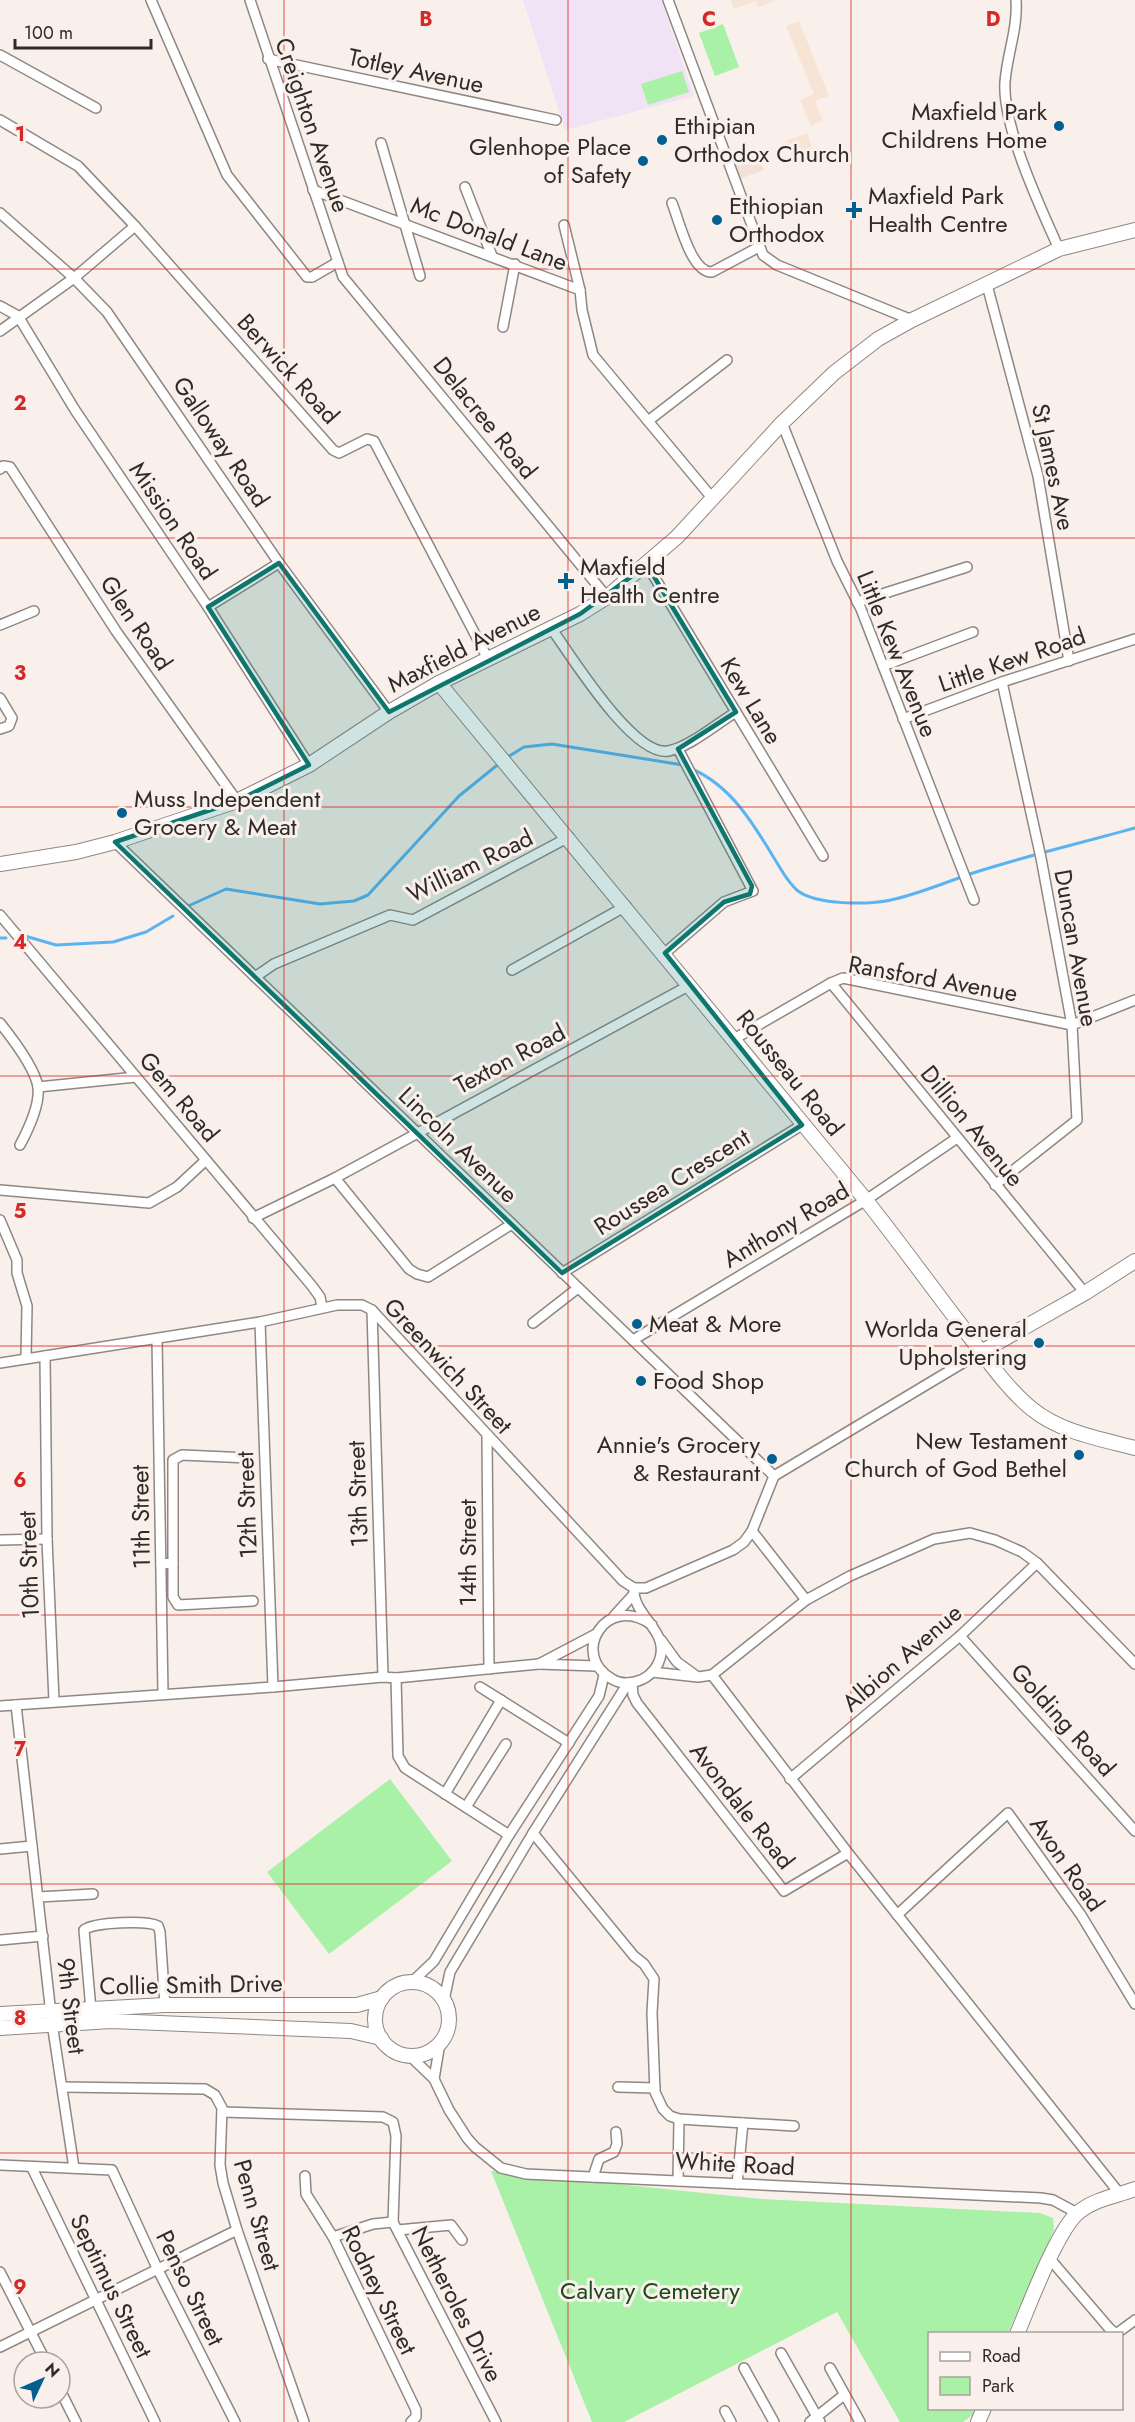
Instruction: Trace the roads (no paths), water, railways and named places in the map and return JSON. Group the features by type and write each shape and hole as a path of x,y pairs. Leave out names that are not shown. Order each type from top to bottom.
{"street":[{"path":"151,0 227,175 307,277 312,277 338,262"},
{"name":"Creighton Avenue","path":"249,0 338,262"},
{"path":"668,0 759,247 769,261 912,320"},
{"path":"1016,0 1017,17 1005,83 1007,103 1011,125 1037,200 1059,249"},
{"path":"0,55 96,108"},
{"name":"Totley Avenue","path":"268,59 556,120"},
{"name":"Berwick Road","path":"0,120 78,166 135,226 333,450 339,453 367,439 374,441 488,659"},
{"path":"381,143 420,276"},
{"path":"465,187 492,256"},
{"name":"Mc Donald Lane","path":"313,190 580,290 582,310 593,355 713,499"},
{"path":"672,203 689,250 700,268 706,272 712,272 759,247"},
{"name":"Galloway Road","path":"0,213 74,279 107,312 279,563 389,712"},
{"path":"564,225 580,290"},
{"path":"0,331 18,316 74,279 135,226"},
{"name":"Maxfield Avenue","path":"0,864 76,852 115,842 237,801 309,765 439,682 551,628 607,597 678,537 782,423 834,373 878,339 912,320 1059,249 1135,230"},
{"name":"Delacree Road","path":"338,262 343,277 607,597"},
{"path":"503,327 515,264"},
{"name":"St James Ave","path":"987,285 1038,476 1069,661"},
{"name":"Mission Road","path":"0,306 18,316 75,410 208,608 309,765"},
{"path":"648,421 727,360"},
{"name":"Little Kew Avenue","path":"782,423 837,561 857,602 883,666 974,900"},
{"name":"Glen Road","path":"3,467 10,468 116,631 237,801"},
{"path":"208,608 279,563"},
{"name":"Kew Lane","path":"646,565 823,856"},
{"path":"857,602 967,567"},
{"path":"0,625 34,611"},
{"path":"551,628 620,722 634,737 665,752 678,749 736,712"},
{"path":"883,666 974,632"},
{"name":"Little Kew Road","path":"903,719 1002,682 1135,639"},
{"name":"Rousseau Road","path":"439,682 627,906 802,1125 866,1200 981,1352 1018,1396 1034,1411 1056,1424 1135,1448"},
{"name":"Duncan Avenue","path":"995,1185 1077,1120 1072,1025 1039,853 1002,682"},
{"path":"0,698 12,718 9,726 0,729"},
{"path":"664,953 724,902 753,891 678,749"},
{"name":"William Road","path":"255,977 274,964 390,915 413,920 569,837"},
{"name":"Lincoln Avenue","path":"115,842 774,1476"},
{"path":"512,970 627,906"},
{"name":"Gem Road","path":"0,915 320,1297 322,1307"},
{"name":"Ransford Avenue","path":"734,1039 843,978 1072,1025"},
{"name":"Dillion Avenue","path":"831,983 1085,1293"},
{"name":"Texton Road","path":"253,1218 334,1178 690,985"},
{"path":"1072,1025 1135,1000"},
{"path":"0,1023 22,1050 38,1087 32,1122 20,1145"},
{"path":"38,1087 136,1077"},
{"name":"Roussea Crescent","path":"562,1273 802,1125"},
{"name":"Anthony Road","path":"633,1340 866,1200 957,1138"},
{"path":"0,1190 150,1203 177,1187 206,1160"},
{"path":"334,1178 409,1269 428,1277 512,1224"},
{"path":"0,1220 2,1234 17,1260 17,1273 27,1306 26,1358"},
{"path":"658,1635 661,1654 652,1672 643,1679 630,1683 615,1682 604,1675 597,1665 592,1650 596,1634 604,1623 615,1615 634,1591 646,1588 733,1550 744,1542 752,1531 774,1476 981,1352 1085,1293 1135,1261"},
{"path":"532,1323 578,1288"},
{"name":"Greenwich Street","path":"0,1363 260,1322 322,1307 362,1305 372,1310 487,1436 634,1591"},
{"name":"13th Street","path":"372,1310 383,1677"},
{"name":"12th Street","path":"260,1322 273,1687"},
{"name":"11th Street","path":"157,1339 163,1694"},
{"name":"10th Street","path":"45,1356 47,1539 54,1701"},
{"name":"14th Street","path":"487,1436 489,1670"},
{"path":"249,1458 182,1455 173,1460 173,1597 178,1605 253,1601"},
{"path":"752,1531 806,1600"},
{"path":"652,1672 698,1677 712,1675 806,1600 850,1576 934,1539 970,1533 995,1539 1022,1552 1037,1563 1135,1664"},
{"path":"0,1540 47,1539"},
{"path":"161,1564 173,1563"},
{"name":"Albion Avenue","path":"790,1779 960,1636 1037,1563"},
{"path":"634,1591 644,1617 677,1662 698,1677"},
{"path":"604,1623 616,1616 628,1614 641,1618 651,1625"},
{"path":"539,1664 596,1634"},
{"name":"Golding Road","path":"960,1636 1135,1831"},
{"path":"0,1706 383,1677 396,1678 539,1664 597,1665"},
{"path":"412,1982 434,1961 509,1835 599,1696 604,1675"},
{"path":"712,1675 848,1853 1120,2194"},
{"path":"396,1678 398,1756 405,1768 509,1835"},
{"path":"444,2000 450,1972 533,1833 630,1683"},
{"name":"Avondale Road","path":"630,1683 637,1703 784,1891 848,1853"},
{"path":"480,1687 569,1743"},
{"path":"445,1794 501,1700"},
{"name":"9th Street","path":"16,1705 52,2017 74,2168"},
{"path":"466,1807 506,1744"},
{"name":"Avon Road","path":"897,1915 1008,1813 1081,1915 1135,2004"},
{"path":"533,1833 634,1956 644,1964 654,1979 654,2088 658,2103 663,2109 670,2116 679,2119 794,2126"},
{"path":"0,1850 32,1846"},
{"path":"38,1897 93,1894"},
{"path":"91,2010 84,1930 95,1926 145,1922 158,1926 160,1932 165,2005"},
{"path":"0,1940 43,1936"},
{"path":"434,2079 440,2043 448,2027 448,2009 444,2000 430,1987 412,1982 395,1986 382,1998 376,2014 376,2022 381,2038 398,2053 420,2055 440,2043"},
{"name":"Collie Smith Drive","path":"0,2028 91,2010 165,2005 357,2005 382,1998"},
{"name":"Collie Smith Drive","path":"0,2014 351,2031 381,2038"},
{"name":"White Road","path":"409,2055 434,2079 466,2138 492,2163 501,2168 526,2174 1041,2198 1053,2200 1077,2213"},
{"path":"62,2087 205,2089 220,2101 222,2112"},
{"path":"618,2087 654,2088"},
{"name":"Netheroles Drive","path":"222,2112 383,2117 393,2122 396,2136 396,2226 496,2422"},
{"name":"Penn Street","path":"222,2112 220,2165 237,2230 304,2422"},
{"path":"678,2181 679,2119"},
{"path":"737,2184 743,2123"},
{"path":"593,2177 599,2159 614,2152 617,2144 616,2132"},
{"path":"0,2165 74,2168"},
{"name":"Septimus Street","path":"32,2168 154,2422"},
{"name":"Penso Street","path":"74,2168 112,2170 158,2270 234,2422"},
{"name":"Rodney Street","path":"305,2176 306,2194 333,2237 416,2410 416,2417 411,2422"},
{"path":"1018,2332 1050,2259 1066,2227 1077,2213 1094,2202 1135,2189"},
{"path":"333,2237 373,2224 452,2225 462,2240"},
{"path":"0,2347 237,2230"},
{"path":"1050,2259 1114,2332"},
{"path":"0,2272 40,2350"},
{"path":"1119,2332 1135,2320"},
{"path":"781,2353 816,2420 844,2395"},
{"path":"744,2368 774,2422"},
{"path":"830,2368 860,2422"},
{"path":"725,2411 730,2422"}],"waterway":[{"path":"506,758 524,747 552,744 683,765"},
{"path":"186,907 226,889 320,904 354,901 368,895 459,796 501,762"},
{"path":"692,769 706,776 730,795 758,832 784,875 798,891 817,899 843,903 891,900 1033,855 1135,828"},
{"path":"25,936 56,945 113,942 146,932 173,916"},
{"path":"0,938 6,938"}],"place":[{"name":"Maxfield Park Childrens Home","path":"1059,126"},
{"name":"Ethipian Orthodox Church","path":"662,140"},
{"name":"Glenhope Place of Safety","path":"643,161"},
{"name":"Maxfield Park Health Centre","path":"854,210"},
{"name":"Ethiopian Orthodox","path":"717,220"},
{"name":"Maxfield Health Centre","path":"566,581"},
{"name":"Muss Independent Grocery & Meat","path":"122,813"},
{"name":"Meat & More","path":"637,1324"},
{"name":"Worlda General Upholstering","path":"1039,1343"},
{"name":"Food Shop","path":"641,1381"},
{"name":"New Testament Church of God Bethel","path":"1079,1455"},
{"name":"Annie's Grocery & Restaurant","path":"772,1459"}],"park label":[{"name":"Calvary Cemetery","path":"650,2291"}]}
